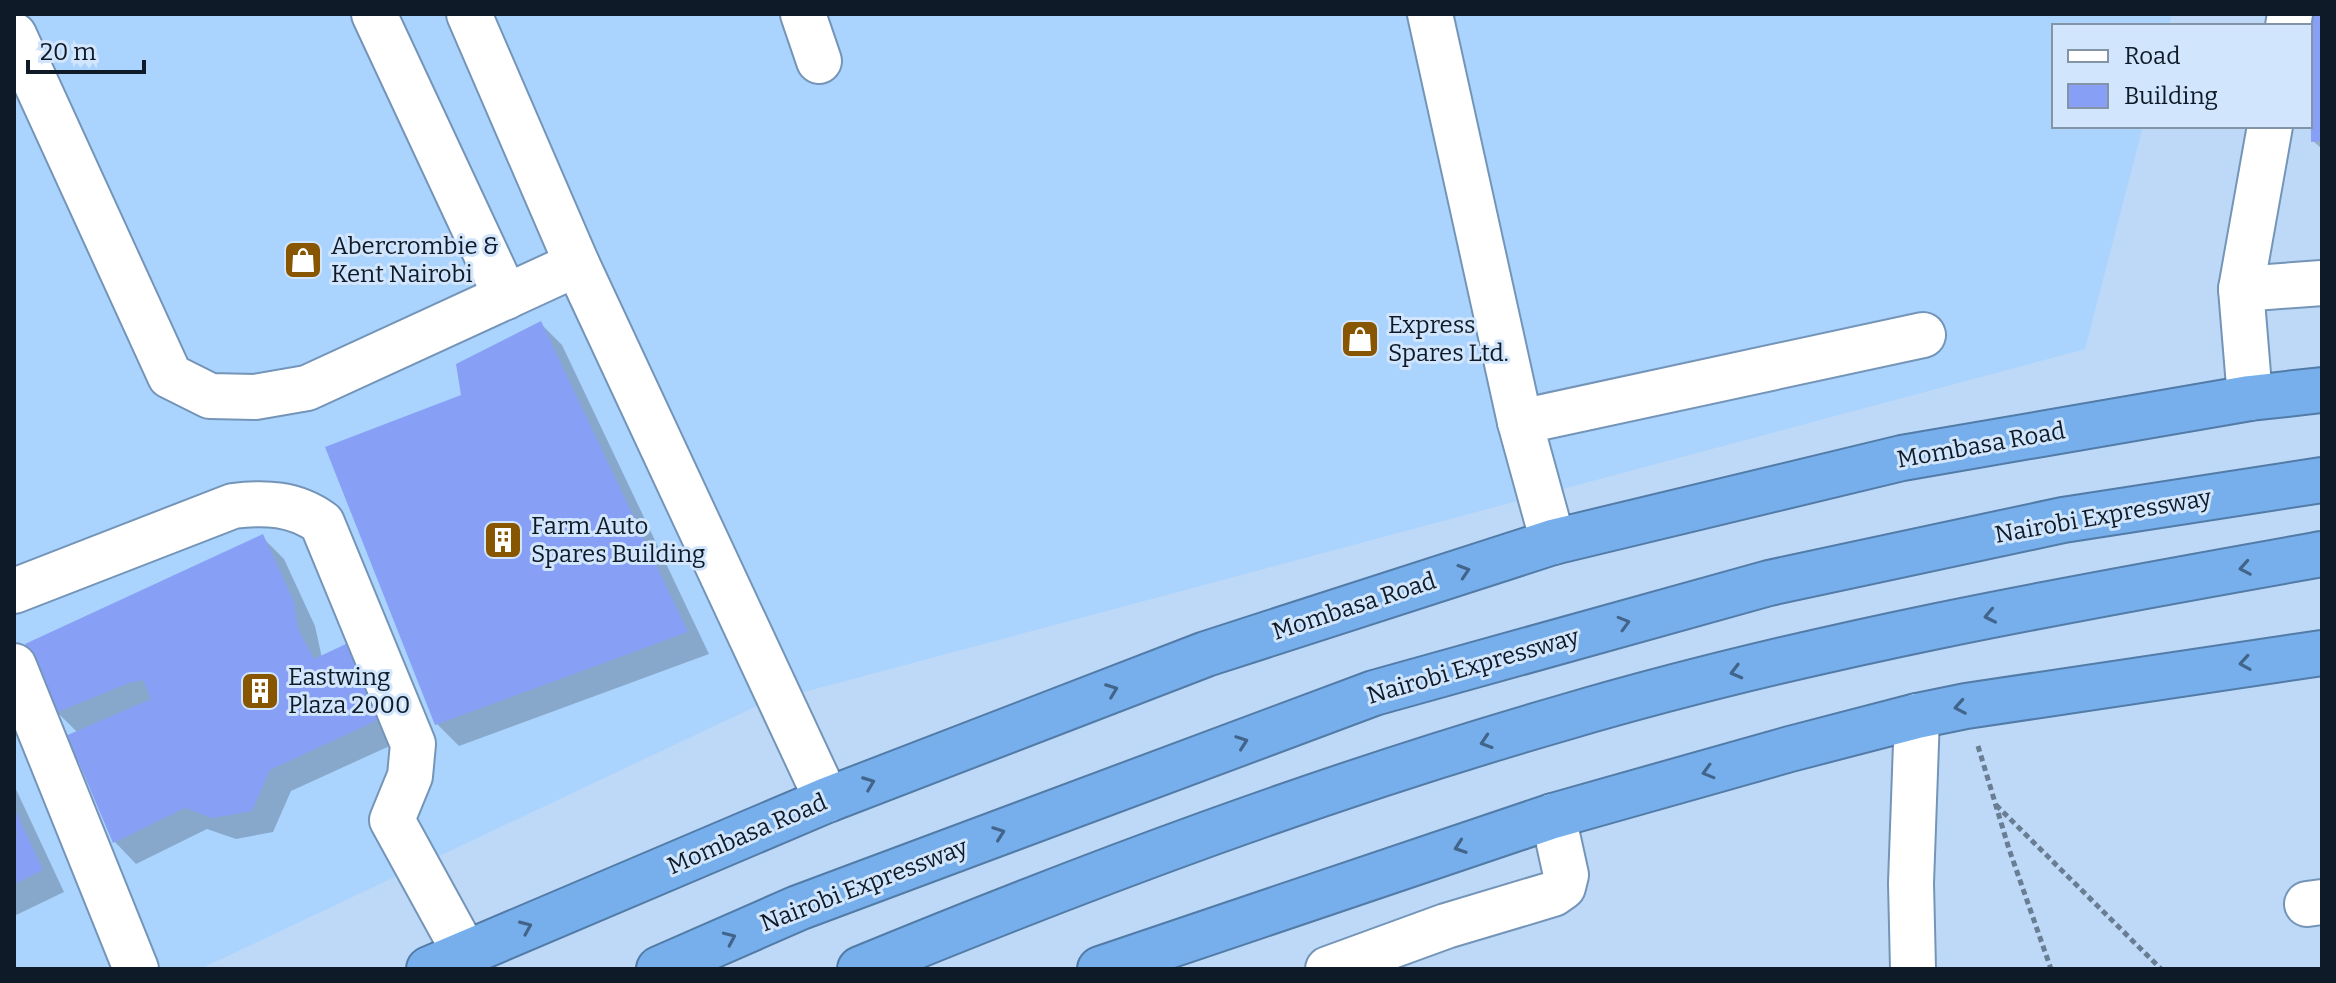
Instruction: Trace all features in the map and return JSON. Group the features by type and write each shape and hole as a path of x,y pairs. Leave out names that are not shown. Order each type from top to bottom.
{"highway":[{"name":"Mombasa Road","path":"447,961 827,800 1206,654 1553,542 1902,458 2250,398 2322,390"},
{"name":"Nairobi Expressway","path":"659,969 798,908 1374,693 1769,583 2063,520 2322,480"},
{"path":"860,969 1061,887 1345,787 1567,716 1806,655 2101,593 2322,554"},
{"path":"1100,969 1553,816 1917,716 2322,653"}],"lane":[{"path":"374,14 506,297"},
{"path":"469,14 577,264 827,800"},
{"path":"803,14 819,61"},
{"path":"1430,14 1520,422 1553,542"},
{"path":"14,35 170,376 210,396 255,397 307,388 577,264"},
{"path":"2250,398 2241,289 2270,128"},
{"path":"2241,289 2322,283"},
{"path":"1520,422 1923,335"},
{"path":"14,591 233,506 259,502 281,505 309,514 322,523 413,744 410,776 392,820 447,961"},
{"path":"14,666 136,969"},
{"path":"1913,969 1911,883 1917,716"},
{"path":"1328,969 1446,926 1553,894 1563,887 1566,875 1553,816"}],"path":[{"path":"1966,706 1995,805 2051,969"},
{"path":"1995,805 2161,969"}],"shaded area":[{"path":"14,14 2172,14 2170,24 2052,24 2052,128 2142,128 2085,349 763,703 200,969 14,969"}],"building":[{"path":"2308,14 2322,14 2322,141 2311,142 2312,24"},
{"name":"Farm Auto Spares Building","path":"541,321 688,632 435,725 325,447 461,395 456,364"},
{"name":"Eastwing Plaza 2000","path":"263,534 294,602 298,629 314,659 348,643 384,717 270,770 252,811 212,818 185,808 113,843 79,763 63,737 151,699 143,680 55,713 25,644"},
{"path":"14,807 43,870 14,884"}],"place":[{"name":"Abercrombie & Kent Nairobi","path":"303,260"},
{"name":"Express Spares Ltd.","path":"1360,339"},
{"name":"Farm Auto Spares Building","path":"503,540"},
{"name":"Eastwing Plaza 2000","path":"260,691"}]}
